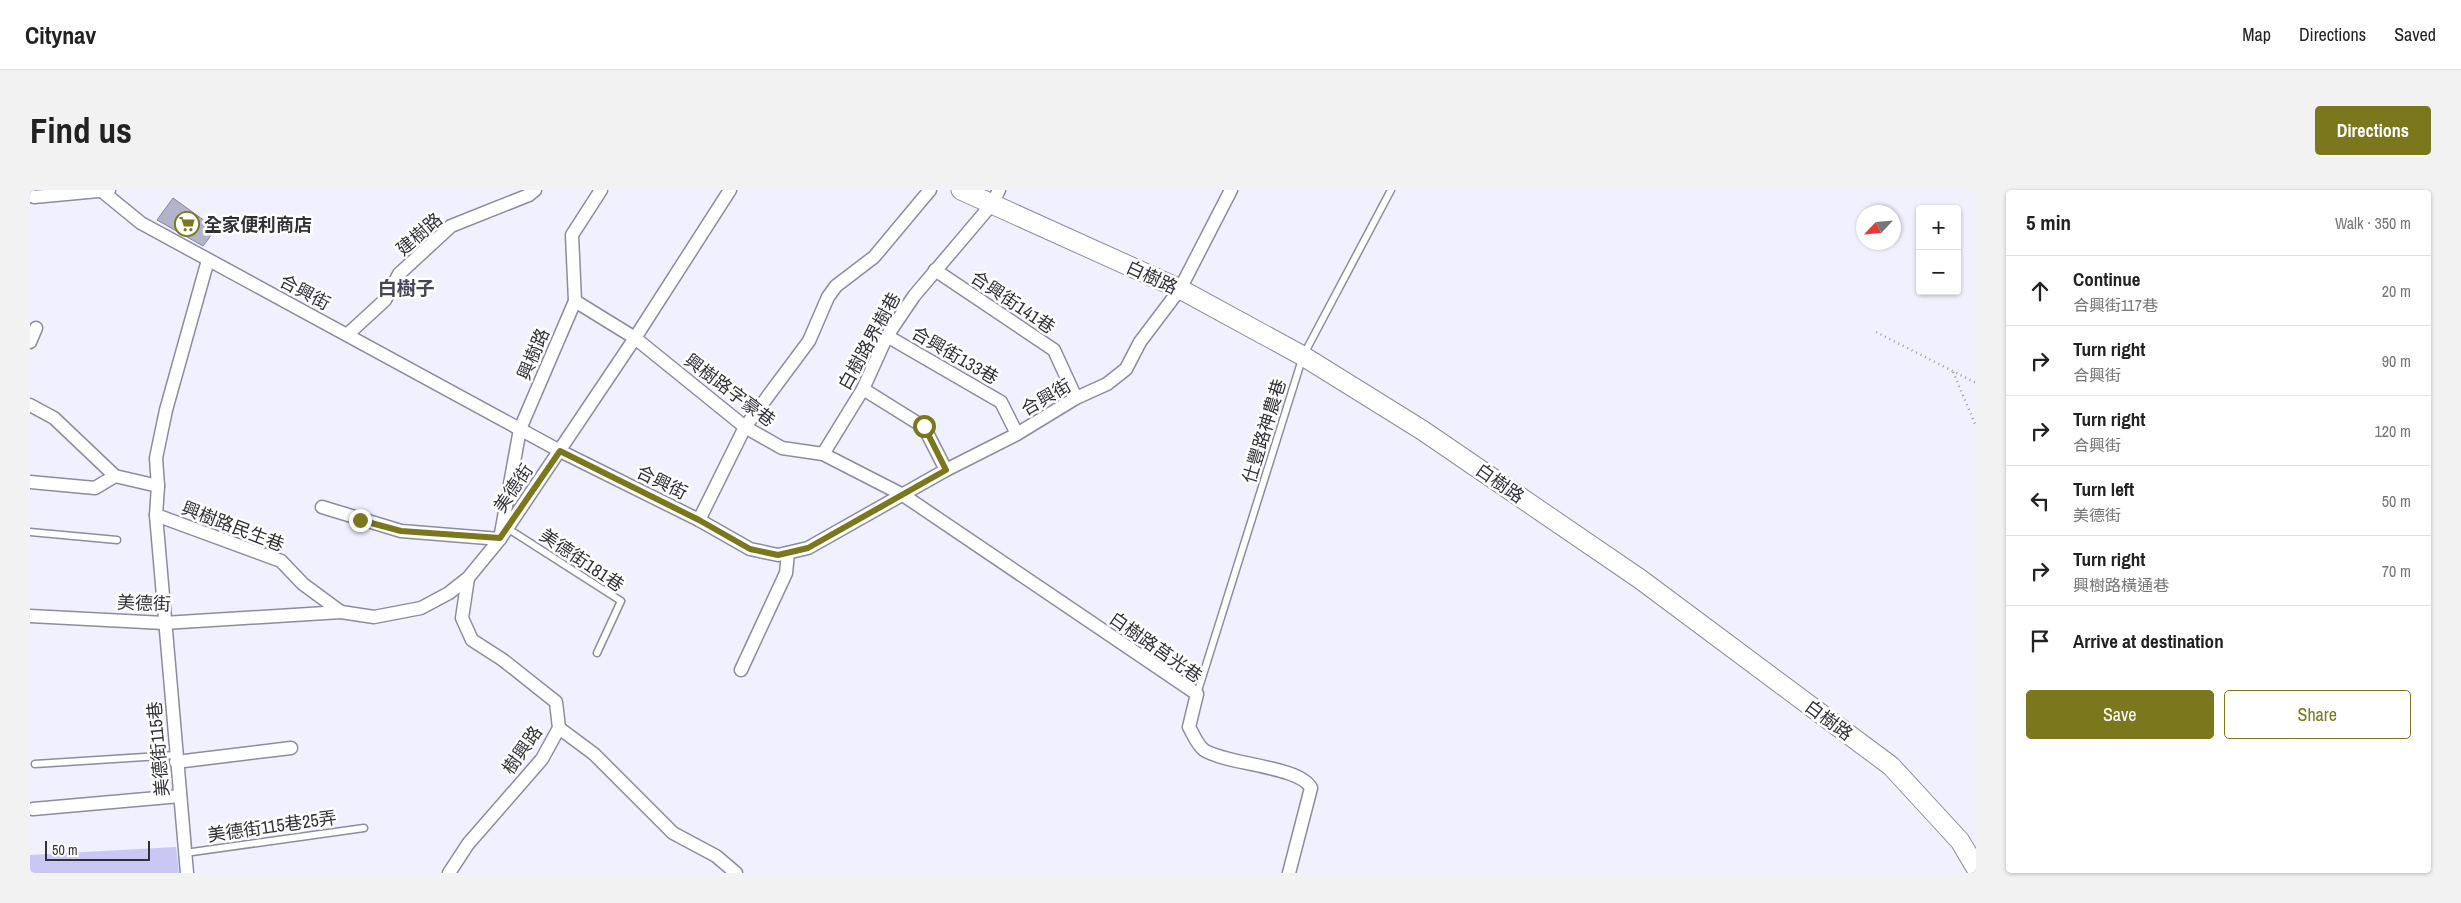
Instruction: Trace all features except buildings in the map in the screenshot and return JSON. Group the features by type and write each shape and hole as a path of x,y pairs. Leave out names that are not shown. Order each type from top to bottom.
{"street":[{"name":"建樹路","path":"348,334 385,300 399,274 451,226 529,195 535,190"},
{"name":"興樹路","path":"504,533 520,429 575,301 572,235 601,190"},
{"name":"美德街","path":"30,616 164,623 341,612 374,617 421,608 448,593 468,578 504,533 635,338 730,190"},
{"path":"699,520 745,427 809,341 828,297 836,286 874,257 930,190"},
{"name":"白樹路","path":"961,190 995,197 1180,289 1303,356 1422,430 1640,579 1891,766 1960,841 1976,868"},
{"name":"合興街","path":"106,191 141,223 560,451 699,520 750,549 778,555 808,548 946,470 1017,434 1076,398 1108,384 1126,370 1140,342 1180,289 1191,264 1231,190"},
{"path":"30,195 106,191"},
{"name":"白樹路界樹巷","path":"822,454 863,388 887,336 914,296 995,197"},
{"name":"美德街115巷","path":"187,873 164,623 156,515 158,486 156,458 166,410 208,260"},
{"name":"合興街141巷","path":"935,270 1054,350 1076,398"},
{"name":"興樹路字豪巷","path":"575,301 635,338 745,427 782,448 822,454 903,495"},
{"path":"30,342 36,328"},
{"name":"合興街133巷","path":"887,336 1001,402 1017,434"},
{"path":"863,388 924,426 946,470"},
{"path":"30,405 54,418 115,476 158,486"},
{"path":"30,482 95,488 115,476"},
{"name":"白樹路莒光巷","path":"903,495 1197,694 1189,727 1202,749 1228,760 1296,775 1308,781 1311,788 1289,873"},
{"path":"322,507 401,531 504,533"},
{"name":"興樹路民生巷","path":"156,515 281,561 303,584 341,612"},
{"path":"741,670 786,573 788,553"},
{"name":"樹興路","path":"448,873 468,844 542,759 559,728 556,702 503,660 472,640 462,618 468,578"},
{"path":"559,728 594,754 673,833 716,856 736,873"},
{"path":"176,758 290,748"},
{"path":"33,809 180,796"}],"lane":[{"name":"仕豐路神農巷","path":"1197,694 1303,356 1391,190"},
{"path":"30,532 117,540"},
{"name":"美德街181巷","path":"504,533 621,601 597,653"},
{"path":"35,764 176,758"},
{"name":"美德街115巷25弄","path":"185,853 364,828"}],"path":[{"path":"1876,332 1976,383"},
{"path":"1952,370 1976,426"}],"shaded area":[{"path":"176,847 179,873 30,873 30,855"}],"place":[{"name":"全家便利商店","path":"187,224"}],"district":[{"name":"白樹子","path":"406,288"}],"route":[{"path":"360,520 401,531 428,535 500,538 560,451 699,520 750,549 778,555 808,548 946,470 924,426"}]}
